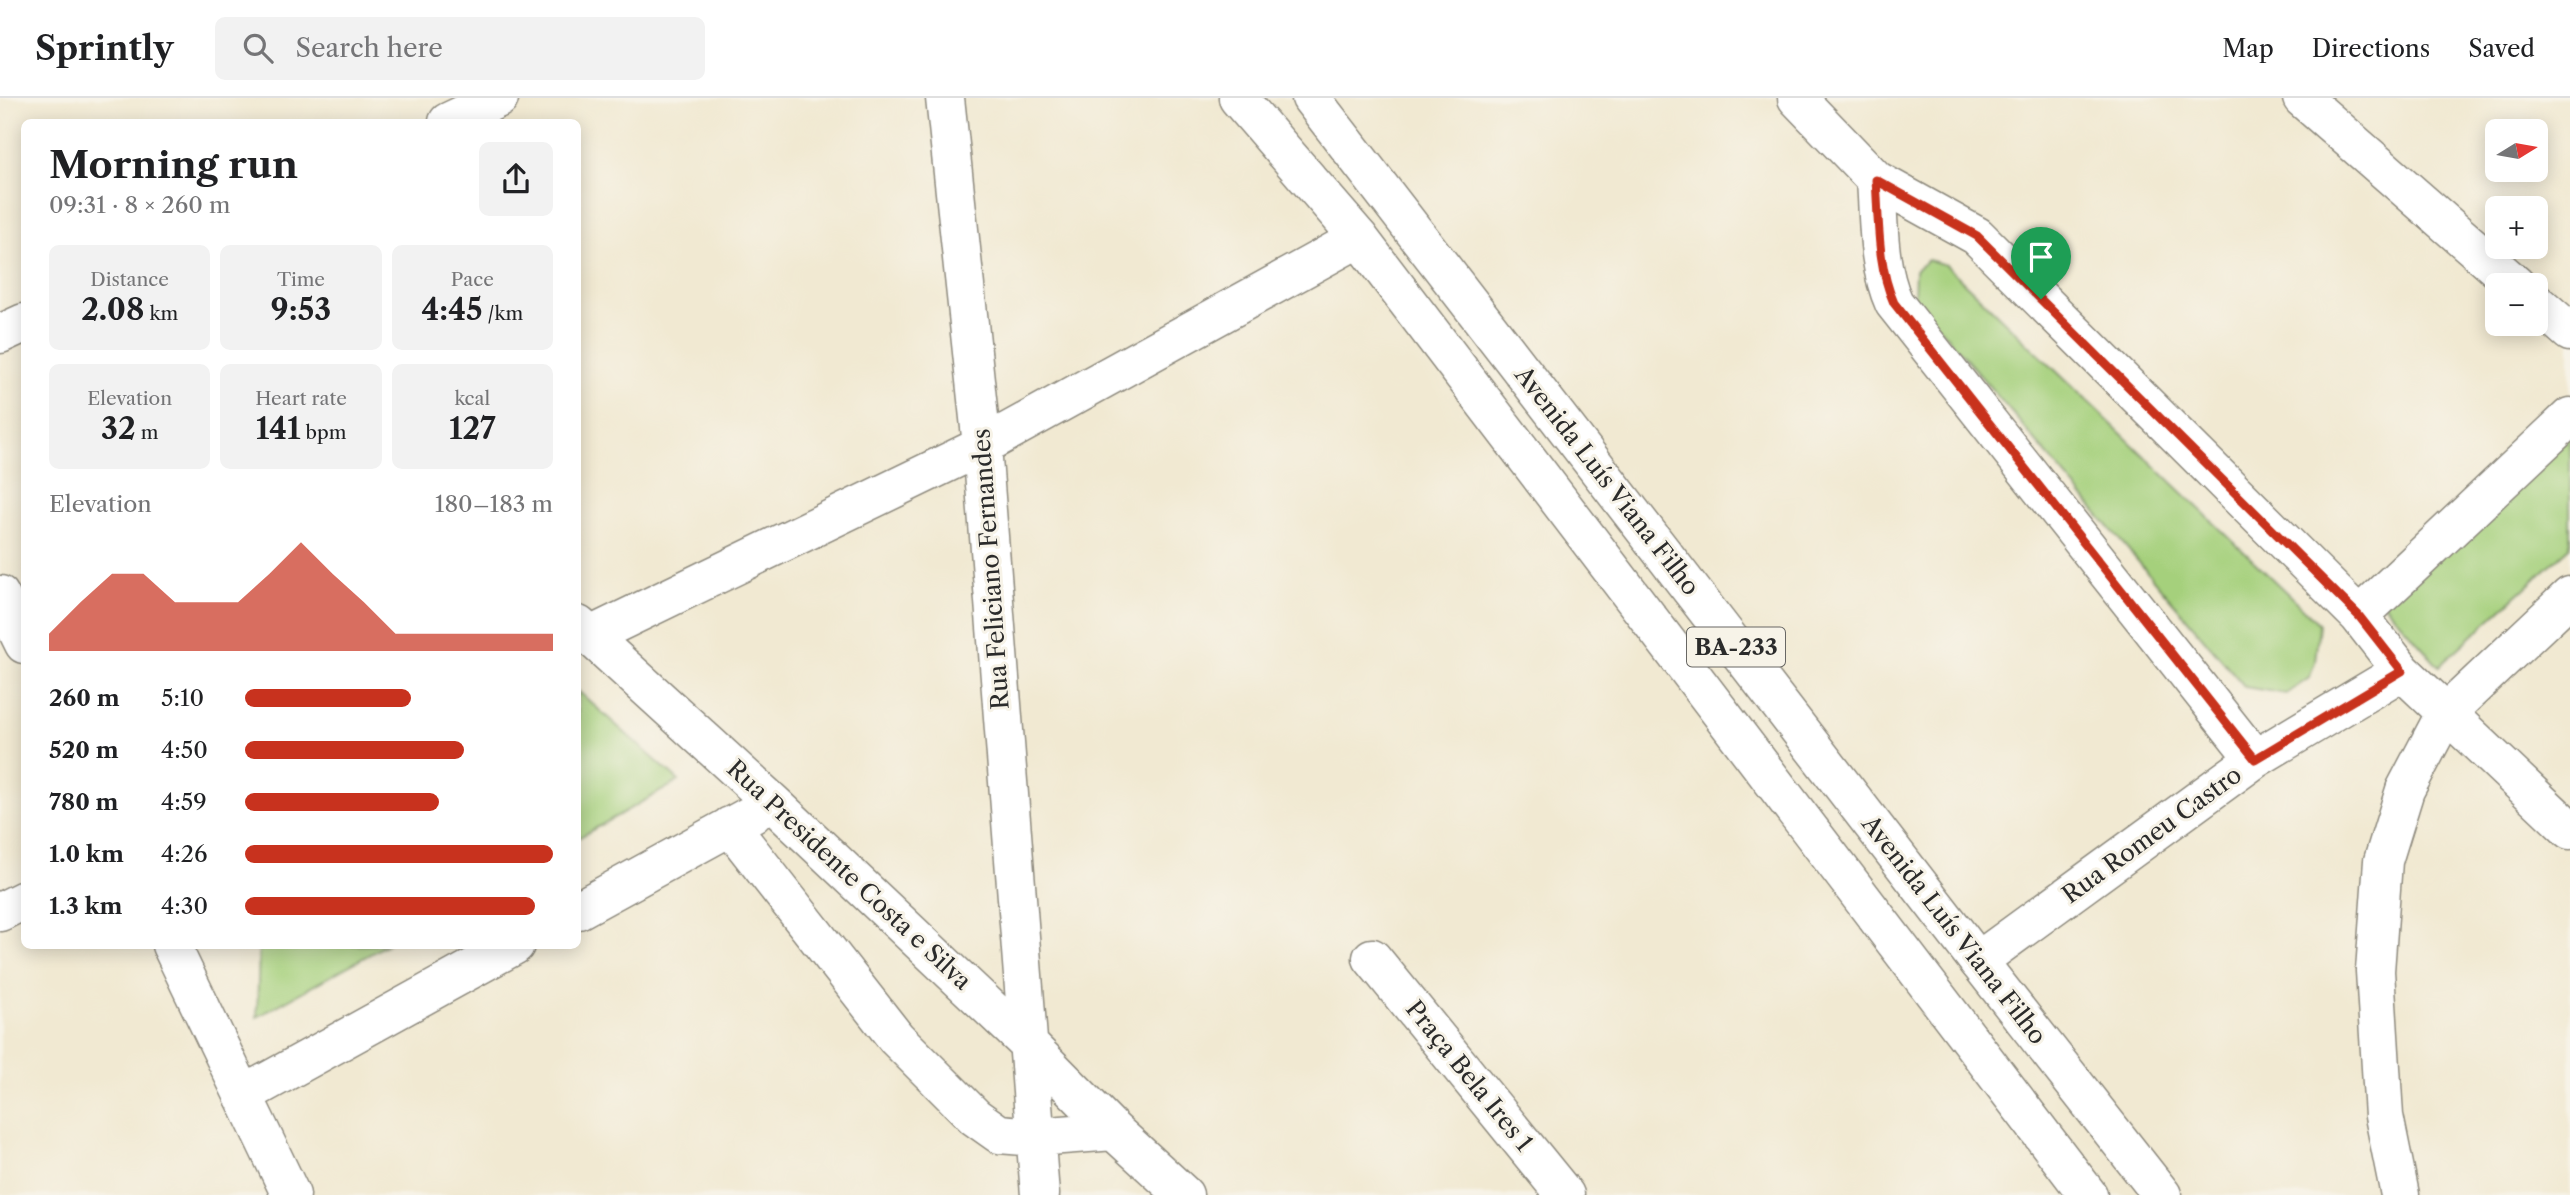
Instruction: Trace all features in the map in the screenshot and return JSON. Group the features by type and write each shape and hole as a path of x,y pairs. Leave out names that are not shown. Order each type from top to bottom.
{"street":[{"path":"454,119 499,98"},
{"name":"Rua Feliciano Fernandes","path":"944,98 982,446 1026,1042 1037,1137 1040,1195"},
{"name":"Avenida Luís Viana Filho","path":"1238,98 1359,238 2088,1195"},
{"name":"Avenida Luís Viana Filho","path":"1311,98 2162,1195"},
{"path":"1797,98 1876,180 1977,236 2359,616 2402,671 2570,830"},
{"path":"2302,98 2502,273"},
{"path":"1876,180 1881,259 1886,286 1894,303 2255,759"},
{"path":"584,630 982,446 1359,238"},
{"path":"2548,313 2570,332"},
{"path":"0,334 21,324"},
{"path":"2359,616 2570,417"},
{"path":"2399,1195 2384,1115 2375,971 2383,861 2405,790 2445,714 2570,596"},
{"name":"Rua Presidente Costa e Silva","path":"584,630 773,803 1184,1195"},
{"name":"Rua Romeu Castro","path":"1978,961 2255,759 2402,671"},
{"path":"581,909 773,803"},
{"name":"Rua Presidente Costa e Silva","path":"730,826 897,1038 975,1117 999,1134 1037,1137 1114,1131"},
{"path":"0,912 21,902"},
{"path":"173,949 291,1195"},
{"path":"243,1095 508,949"},
{"name":"Praça Bela Ires 1","path":"1372,958 1565,1195"}],"green space":[{"path":"1928,260 1946,265 2319,624 2315,662 2309,678 2286,694 2245,687 1914,298 1915,270"},
{"path":"2570,420 2570,547 2439,666 2376,595"},
{"path":"581,694 679,781 581,836"},
{"path":"259,949 379,949 257,1017"}],"route":[{"path":"1876,180 1977,236 2041,299 2359,616 2402,671 2255,759 1894,303 1886,286 1881,259 1876,180"}]}
